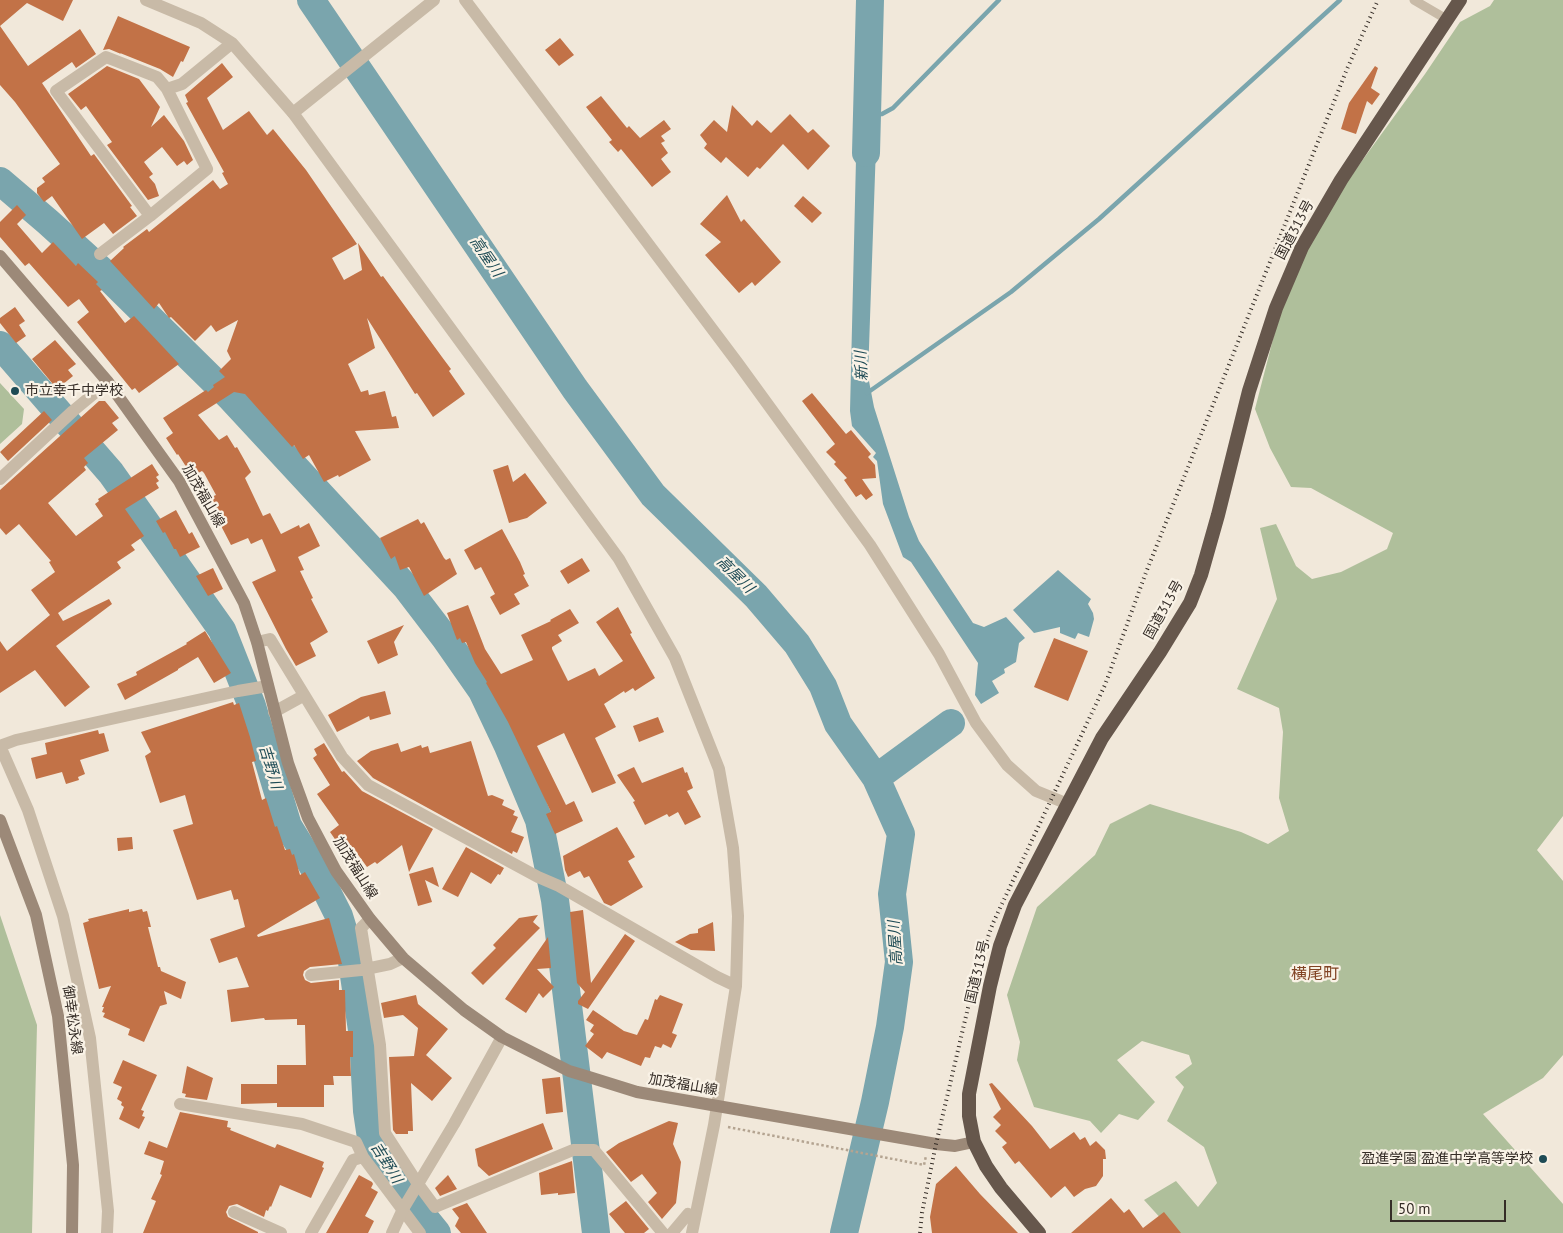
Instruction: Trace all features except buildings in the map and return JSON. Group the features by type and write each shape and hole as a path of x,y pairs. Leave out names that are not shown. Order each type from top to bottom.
{"highway":[{"name":"国道313号","path":"1039,1233 986,1166 974,1142 969,1116 969,1094 990,986 1000,946 1015,905 1102,738 1164,646 1190,603 1201,575 1218,515 1249,391 1276,308 1302,247 1341,180 1460,0"}],"main road":[{"name":"加茂福山線","path":"0,256 108,382 179,481 244,603 257,642 262,687 274,712 288,763 308,818 336,871 370,920 403,958 464,1010 502,1037 569,1071 637,1092 929,1143 955,1146 974,1142"},
{"name":"御幸松永線","path":"0,820 36,915 58,1016 73,1165 72,1233"}],"street":[{"path":"146,0 201,24 232,43 294,113 619,559 675,658 719,769 733,848 738,916 736,986 714,1125 692,1233"},
{"path":"294,113 434,0"},
{"path":"465,0 737,362 870,545 939,654 976,723 1007,765 1036,792 1068,804"},
{"path":"167,89 182,84 232,43"},
{"path":"100,254 150,216 207,169 167,89 157,77 106,57 56,91 150,216"},
{"path":"0,479 73,411 108,382"},
{"path":"257,642 270,640 342,757 368,784 538,877 559,886 717,977 736,986"},
{"path":"107,1233 108,1211 90,1038 70,944 63,916 28,810 0,746 16,740 238,690 262,687"},
{"path":"274,712 303,696"},
{"path":"370,920 361,928 364,969 380,1045 385,1133 435,1207 573,1150 594,1150 663,1233"},
{"path":"311,975 364,969 390,964 403,958"},
{"path":"392,1233 403,1209 454,1124 502,1037"},
{"path":"180,1104 302,1124 356,1142 363,1157 420,1233"},
{"path":"311,1233 352,1160 363,1157"},
{"path":"234,1212 281,1233"},
{"path":"672,1233 688,1214 695,1218"}],"lane":[{"path":"1414,0 1448,20"}],"path":[{"path":"714,1125 924,1165"}],"green space":[{"path":"1494,0 1563,0 1563,816 1537,850 1563,881 1563,1055 1543,1078 1483,1114 1563,1204 1563,1233 1174,1233 1144,1200 1176,1181 1198,1207 1217,1183 1204,1147 1167,1121 1184,1087 1175,1077 1192,1064 1189,1055 1142,1041 1117,1060 1155,1102 1138,1120 1119,1114 1101,1133 1090,1121 1034,1107 1017,1060 1020,1042 1007,995 1037,907 1095,855 1110,824 1150,804 1241,832 1268,844 1289,831 1279,798 1283,732 1279,708 1237,689 1277,599 1260,528 1276,524 1296,566 1312,579 1341,572 1387,549 1393,533 1311,488 1291,487 1270,448 1255,409 1280,312 1293,275 1343,187 1425,74 1460,22 1490,6"},
{"path":"0,383 24,409 22,424 0,444"},
{"path":"0,915 37,1025 32,1233 0,1233"}],"water":[{"path":"857,117 877,117 868,376 874,407 909,517 919,541 973,623 984,627 1006,617 1025,638 1019,643 1016,662 1004,669 1005,673 992,681 999,693 981,704 975,695 978,663 911,562 903,557 883,504 877,461 873,457 876,453 852,426 850,411"},
{"path":"1058,570 1091,599 1088,604 1094,619 1089,637 1078,633 1075,639 1060,633 1060,627 1034,633 1013,610"}],"waterway":[{"name":"高屋川","path":"311,0 575,389 653,495 756,596 797,644 823,686 838,724 876,778 901,834 892,894 899,962 890,1027 875,1102 844,1233"},
{"name":"新川","path":"866,153 870,0"},
{"path":"867,115 882,114 893,108 999,0"},
{"path":"867,393 1011,292 1099,219 1340,0"},
{"path":"0,181 101,270 230,397 406,587 482,691 508,746 539,820 555,900 596,1233"},
{"name":"吉野川","path":"0,345 111,473 222,630 252,706 288,826 319,876 339,916 351,955 363,1037 367,1111 371,1138 403,1191 437,1233"},
{"name":"新川","path":"876,778 951,723"}],"railway":[{"path":"920,1233 922,1213 936,1144 978,965 993,923 1105,685 1145,575 1347,69 1378,0"}],"place":[{"name":"市立幸千中学校","path":"15,391"},
{"name":"盈進学園 盈進中学高等学校","path":"1543,1159"}],"district":[{"name":"横尾町","path":"1315,974"}]}
